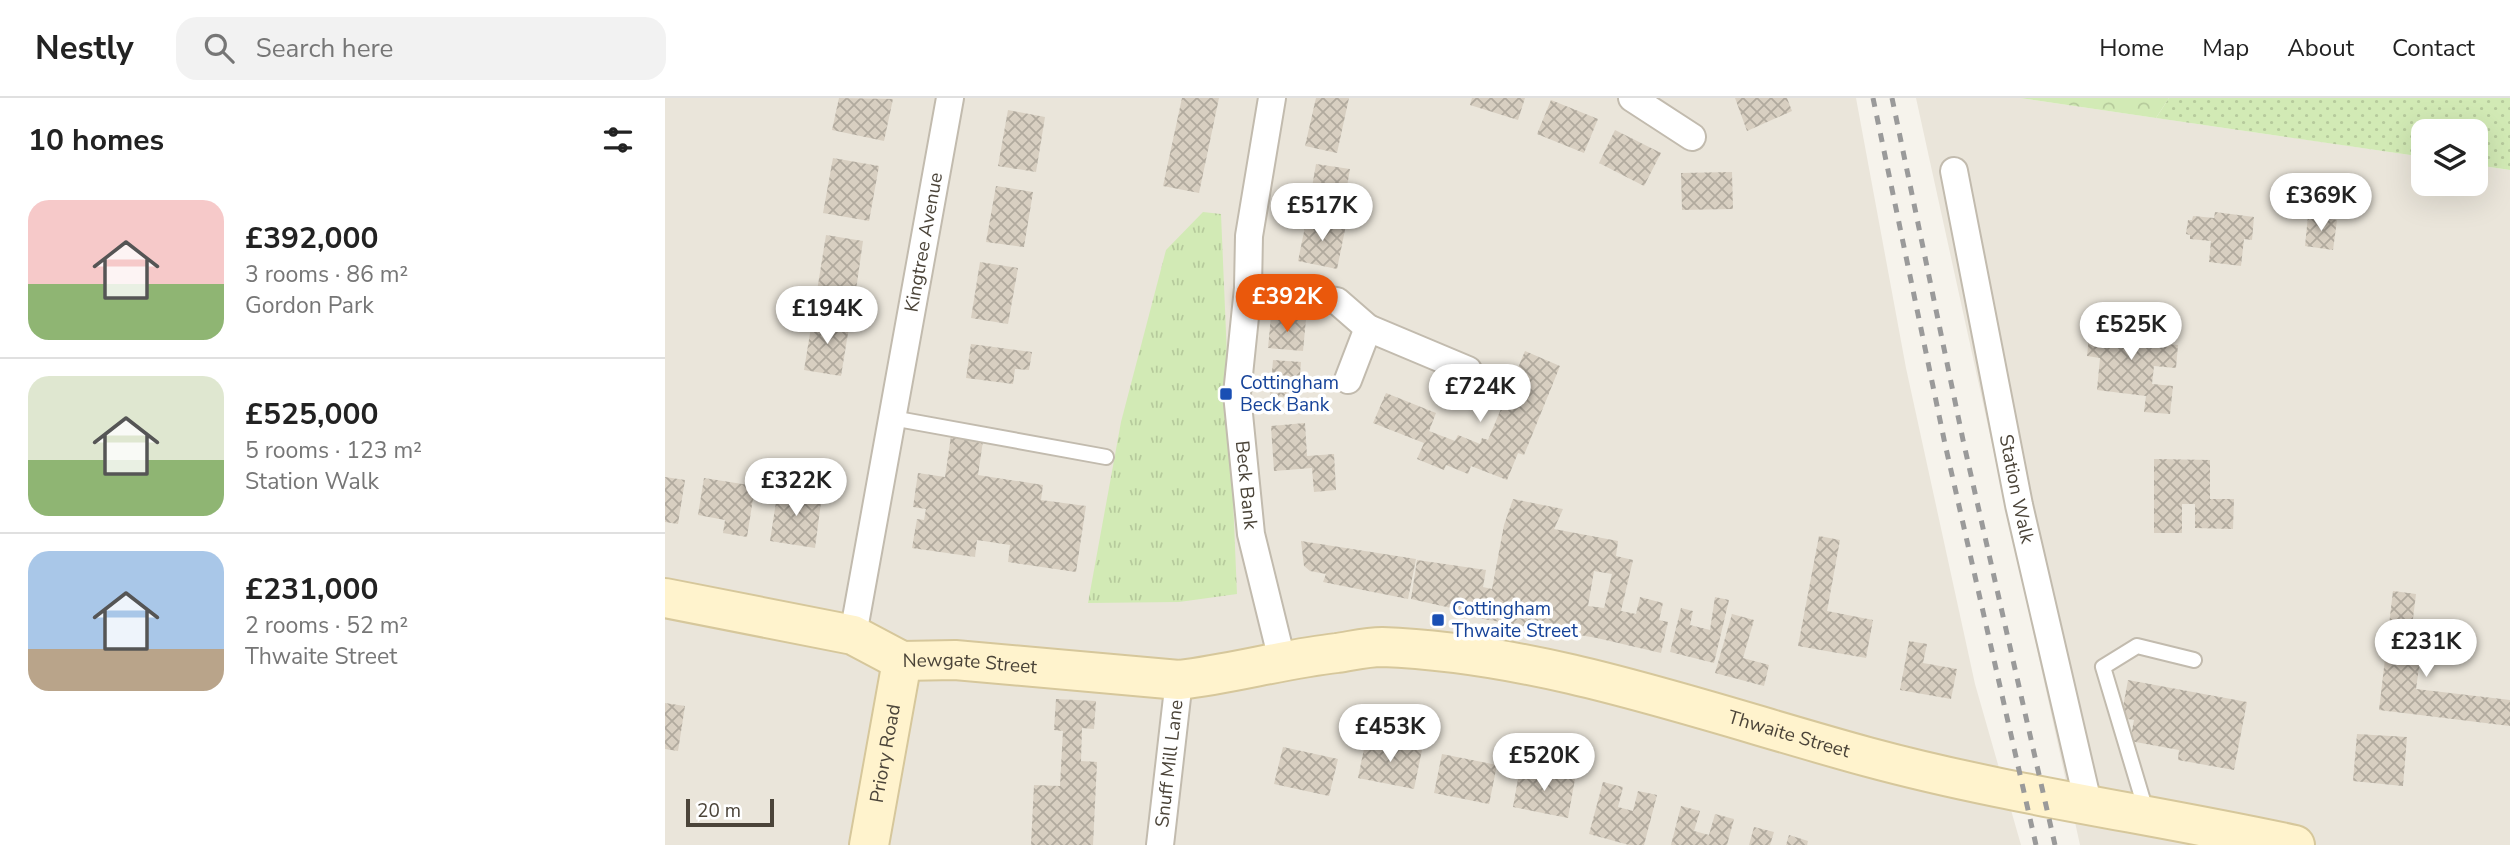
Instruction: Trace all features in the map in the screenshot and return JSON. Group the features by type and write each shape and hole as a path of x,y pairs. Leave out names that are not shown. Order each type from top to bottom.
{"main road":[{"name":"Newgate Street","path":"665,598 853,635 902,661 955,660 1178,680 1212,676 1282,660"},
{"name":"Thwaite Street","path":"1282,660 1380,647 1495,660 1647,694 1870,758 2010,790 2088,803 2286,844"},
{"name":"Priory Road","path":"869,845 902,661"}],"street":[{"name":"Kingtree Avenue","path":"853,635 950,98"},
{"name":"Beck Bank","path":"1272,98 1249,236 1248,288 1237,394 1251,534 1282,660"},
{"path":"1632,98 1692,137"},
{"name":"Station Walk","path":"1954,171 2019,505 2088,803"},
{"path":"1248,288 1337,302 1368,328 1468,370"},
{"path":"1348,380 1368,328"},
{"name":"Snuff Mill Lane","path":"1160,845 1178,680"}],"lane":[{"path":"892,418 1106,457"},
{"path":"2148,815 2103,667 2137,646 2195,660"}],"shaded area":[{"path":"665,98 1856,98 1906,368 1975,684 2021,845 665,845"},
{"path":"1916,98 2020,98 2411,155 2411,196 2488,196 2488,167 2510,170 2510,845 2080,845"}],"green space":[{"path":"2020,98 2169,98 2156,118"},
{"path":"2169,98 2510,98 2510,170 2488,167 2488,119 2411,119 2411,155 2156,118"},
{"path":"1203,212 1221,214 1237,594 1179,602 1088,603 1121,422 1166,250"}],"building":[{"path":"839,98 893,99 884,141 832,130"},
{"path":"1182,98 1219,98 1199,193 1163,186"},
{"path":"1316,98 1349,98 1337,153 1305,146"},
{"path":"1472,98 1525,98 1518,120 1470,105"},
{"path":"1735,98 1787,98 1792,111 1747,131"},
{"path":"1551,100 1598,119 1584,153 1537,134"},
{"path":"1008,110 1045,117 1036,172 998,166"},
{"path":"1615,130 1661,153 1644,186 1599,163"},
{"path":"833,158 879,166 869,221 823,213"},
{"path":"1316,164 1350,169 1344,204 1310,199"},
{"path":"1732,172 1733,209 1682,210 1681,173"},
{"path":"996,186 1033,192 1024,247 986,242"},
{"path":"2215,212 2254,217 2252,240 2244,239 2241,266 2209,262 2211,241 2190,239 2190,235 2186,234 2188,220 2192,220 2193,216 2214,218"},
{"path":"2308,216 2337,220 2333,250 2305,246"},
{"path":"1307,217 1346,225 1337,269 1298,261"},
{"path":"826,235 863,241 855,297 817,291"},
{"path":"980,262 1018,268 1008,324 971,318"},
{"path":"813,315 850,321 841,376 804,370"},
{"path":"1271,316 1306,319 1303,351 1268,348"},
{"path":"2091,317 2138,322 2136,341 2178,345 2176,368 2154,366 2152,384 2173,386 2170,414 2144,412 2146,396 2097,390 2100,358 2087,356"},
{"path":"971,344 1032,352 1029,370 1015,369 1013,384 966,378"},
{"path":"1525,351 1560,366 1524,455 1518,453 1507,480 1471,466 1468,474 1446,465 1444,470 1417,459 1424,443 1373,423 1386,393 1436,413 1429,431 1455,441 1458,435 1480,444 1482,438 1488,440"},
{"path":"1273,360 1301,362 1298,398 1270,396"},
{"path":"1305,423 1307,456 1334,454 1336,490 1314,492 1312,468 1274,471 1271,426"},
{"path":"951,436 983,441 978,475 1043,485 1041,500 1086,506 1076,572 1008,562 1010,545 977,540 975,557 912,548 917,519 924,520 926,509 913,507 918,473 945,477"},
{"path":"2154,459 2210,460 2210,499 2234,499 2233,529 2195,528 2195,504 2182,504 2182,533 2154,533"},
{"path":"665,477 685,480 678,524 665,522"},
{"path":"704,478 755,486 747,537 723,533 725,520 698,515"},
{"path":"778,489 822,495 815,548 770,541"},
{"path":"1513,499 1563,509 1554,529 1618,541 1616,556 1633,560 1621,611 1636,614 1640,597 1663,603 1659,620 1668,622 1661,653 1597,638 1477,618 1478,614 1411,599 1417,560 1486,570 1483,587 1492,589 1504,525","holes":["1594,571 1612,574 1604,608 1588,606"]},
{"path":"1819,536 1840,540 1827,611 1873,620 1866,658 1798,646"},
{"path":"1301,541 1416,559 1408,599 1323,582 1326,574 1310,571 1304,566"},
{"path":"2393,591 2416,594 2409,651 2421,653 2416,689 2510,700 2510,726 2379,710"},
{"path":"1715,597 1729,600 1714,663 1670,652 1681,608 1693,611 1690,625 1710,630"},
{"path":"1732,614 1754,620 1743,658 1769,665 1764,686 1715,673"},
{"path":"1909,641 1927,644 1923,663 1957,669 1951,699 1900,690"},
{"path":"2128,680 2247,702 2234,770 2178,760 2179,750 2130,741 2134,720 2121,718"},
{"path":"1056,699 1096,701 1094,729 1082,728 1081,761 1097,762 1093,845 1031,845 1034,785 1060,786 1063,731 1054,730"},
{"path":"665,703 685,706 678,751 665,749"},
{"path":"2357,734 2407,737 2403,786 2353,781"},
{"path":"1366,739 1422,750 1414,789 1358,778"},
{"path":"1283,747 1338,759 1329,796 1274,784"},
{"path":"1442,754 1497,765 1489,804 1434,793"},
{"path":"1520,768 1575,779 1568,818 1513,807"},
{"path":"1603,782 1623,787 1618,807 1633,811 1638,791 1657,795 1644,845 1629,845 1589,834"},
{"path":"1681,806 1700,811 1694,831 1709,835 1715,814 1734,819 1727,845 1671,845"},
{"path":"1754,827 1774,832 1770,845 1749,845"},
{"path":"1789,835 1808,841 1807,845 1786,845"}],"railway":[{"path":"1873,98 1945,444 2036,845"},
{"path":"1892,98 1963,440 2055,845"}],"place":[{"name":"Cottingham Beck Bank","path":"1226,394"},
{"name":"Cottingham Thwaite Street","path":"1438,620"}]}
